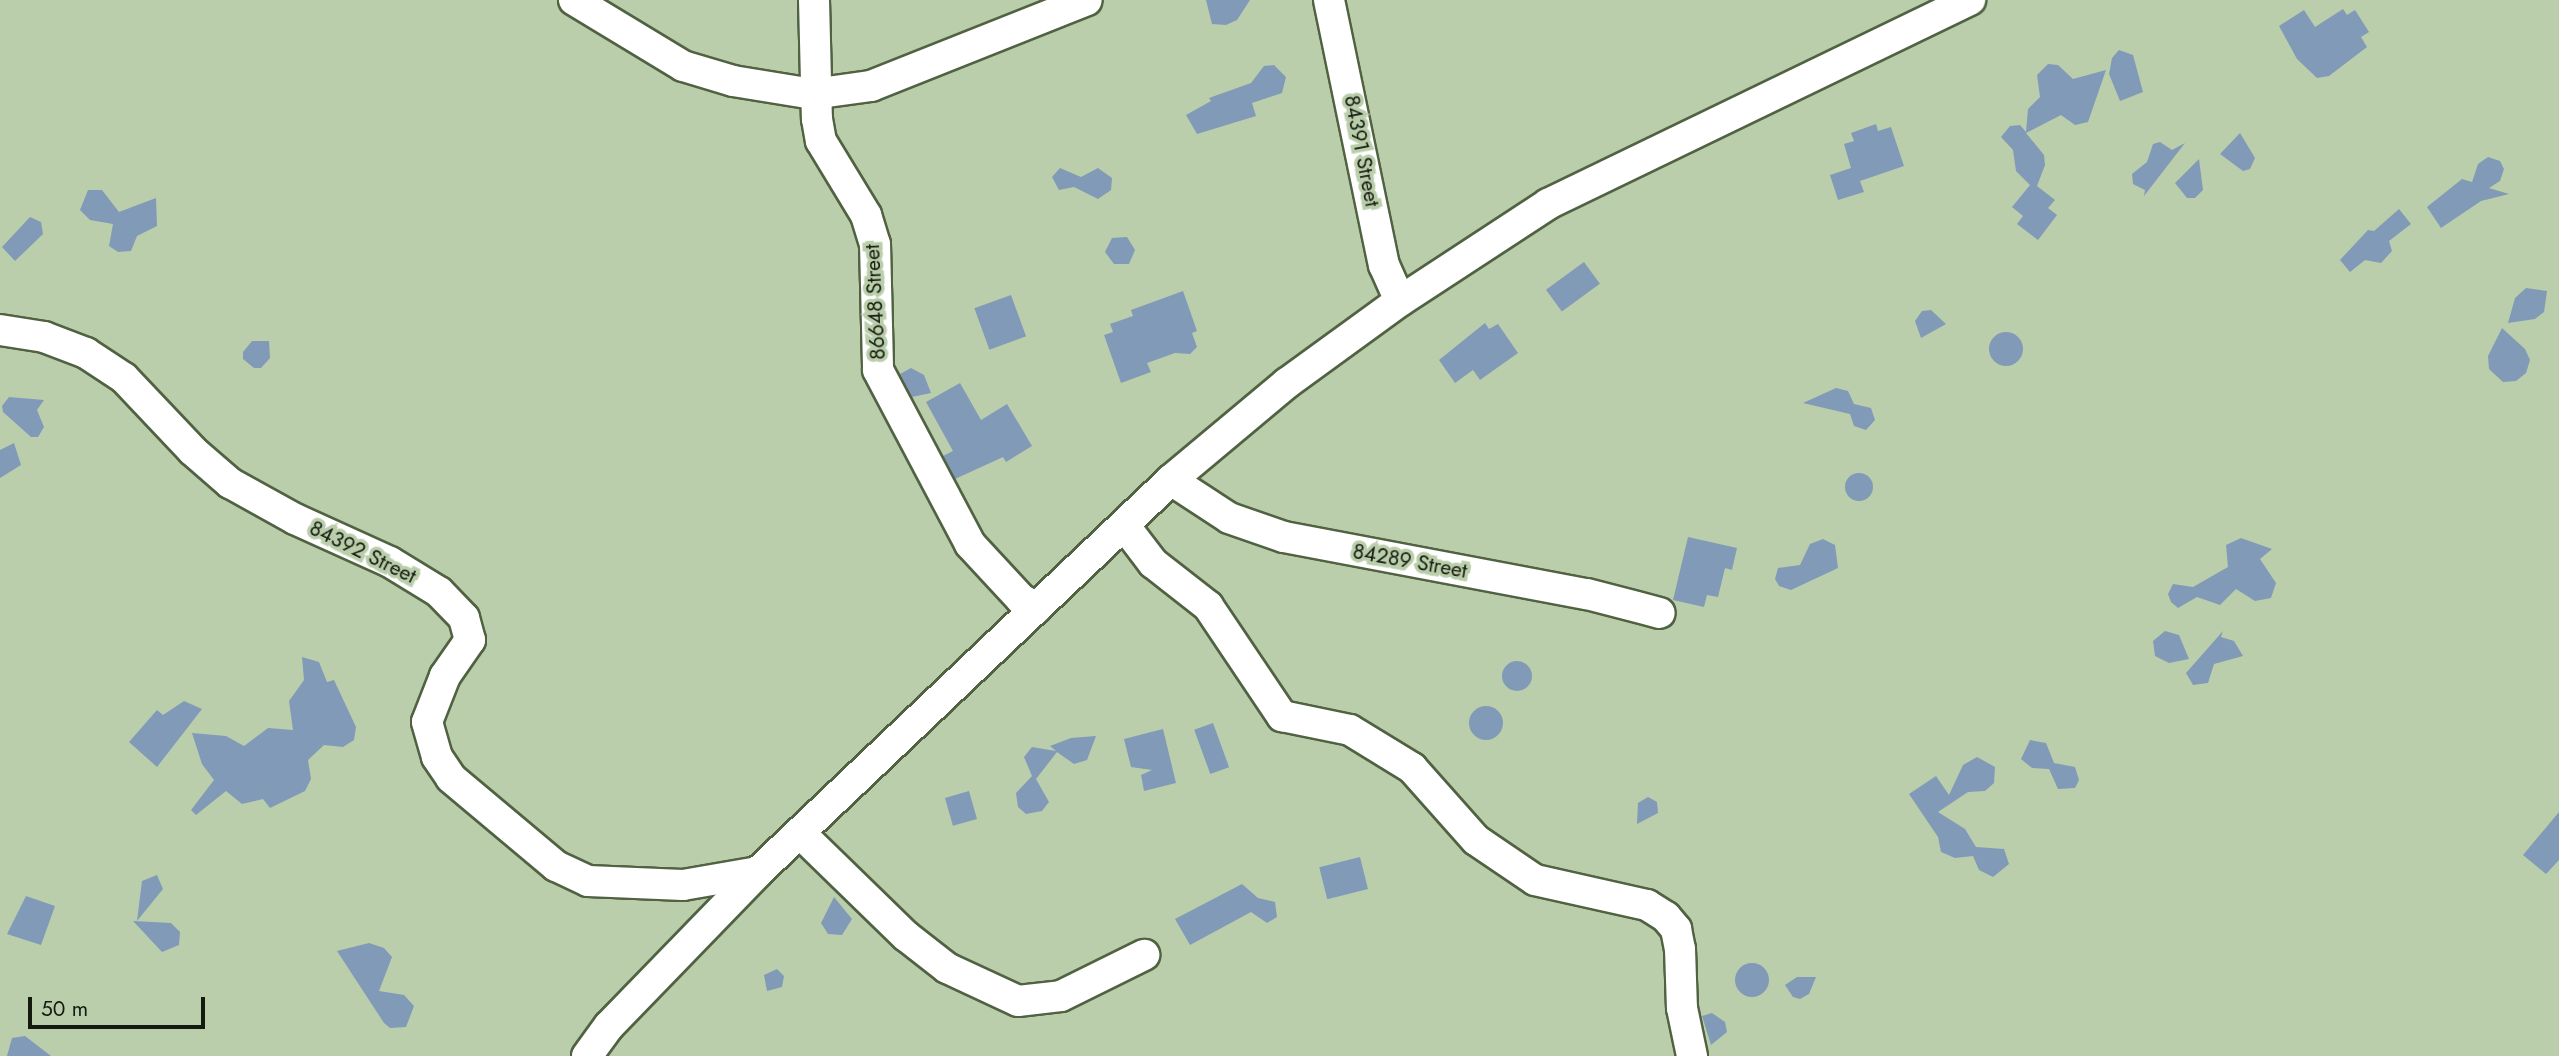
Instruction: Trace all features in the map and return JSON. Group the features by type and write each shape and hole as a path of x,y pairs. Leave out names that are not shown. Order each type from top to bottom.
{"street":[{"path":"574,0 683,66 733,81 813,94 871,86 1087,0"},
{"name":"86648 Street","path":"814,0 813,94 821,141 866,215 875,244 874,341 878,370 970,544 1021,599 1037,608"},
{"name":"84391 Street","path":"1329,0 1384,265 1400,301"},
{"path":"587,1056 609,1026 758,872 1171,480 1287,383 1400,301 1548,204 1970,0"},
{"name":"84392 Street","path":"0,330 44,337 86,353 124,377 192,452 230,483 295,519 390,562 439,592 464,618 470,640 445,676 429,712 427,722 437,757 451,778 556,866 588,881 682,885 758,872"},
{"name":"84289 Street","path":"1171,480 1229,518 1284,537 1587,594 1660,613"},
{"path":"1124,525 1153,563 1208,606 1282,716 1350,730 1389,753 1436,793 1476,841 1535,880 1647,905 1666,917 1676,929 1680,949 1682,1007 1692,1056"},
{"path":"800,833 854,889 947,968 1018,1001 1061,996 1110,968 1144,955"}],"building":[{"path":"1206,0 1250,0 1237,20 1226,25 1212,24"},
{"path":"2343,9 2347,15 2355,10 2369,32 2361,37 2367,47 2329,76 2317,78 2297,59 2279,26 2304,10 2315,27"},
{"path":"2119,50 2133,55 2143,92 2120,101 2109,74 2112,58"},
{"path":"2048,64 2058,65 2073,79 2106,70 2088,122 2075,125 2061,115 2026,133 2044,155 2045,165 2037,186 2055,200 2048,208 2057,215 2038,240 2017,224 2023,216 2012,207 2030,185 2016,171 2013,150 2001,137 2010,126 2020,125 2026,132 2028,109 2040,97 2037,75"},
{"path":"1274,65 1286,77 1282,93 1252,103 1256,116 1197,134 1186,115 1211,101 1209,98 1251,83 1264,66"},
{"path":"1876,124 1878,131 1891,127 1904,166 1860,181 1864,192 1838,200 1830,175 1851,168 1844,144 1854,141 1851,133"},
{"path":"2240,133 2255,158 2250,169 2243,171 2220,154"},
{"path":"2160,142 2172,150 2185,143 2144,196 2145,190 2133,184 2132,174 2147,162 2153,144"},
{"path":"2488,157 2500,161 2504,169 2500,181 2489,188 2509,194 2481,201 2441,228 2427,207 2462,179 2472,182 2478,164"},
{"path":"2199,159 2203,190 2195,198 2187,198 2175,183"},
{"path":"1060,168 1081,177 1098,168 1112,178 1111,190 1098,199 1074,187 1059,190 1052,177"},
{"path":"88,190 102,190 119,212 156,198 157,226 137,236 131,251 118,252 109,246 113,224 90,220 80,210"},
{"path":"2399,209 2411,224 2389,241 2392,251 2381,263 2365,260 2350,272 2340,260 2368,230 2374,231"},
{"path":"30,217 41,222 43,234 15,261 2,247"},
{"path":"1127,237 1135,250 1129,264 1114,264 1105,252 1112,238"},
{"path":"1584,262 1600,284 1562,311 1546,290"},
{"path":"2526,288 2547,291 2544,312 2535,319 2508,323 2515,298"},
{"path":"1183,291 1197,331 1192,333 1197,347 1190,354 1175,353 1147,363 1151,372 1121,383 1104,335 1113,332 1110,324 1133,316 1131,310"},
{"path":"1011,295 1026,336 989,350 974,308"},
{"path":"1931,310 1946,324 1921,338 1915,321 1922,311"},
{"path":"1485,323 1489,329 1498,324 1518,353 1480,380 1473,370 1455,383 1439,360"},
{"path":"2502,328 2525,349 2530,360 2526,373 2516,381 2503,382 2489,369 2488,356"},
{"path":"2006,332 2018,337 2023,349 2018,361 2006,366 1994,361 1989,349 1994,337"},
{"path":"252,341 269,341 270,358 261,368 254,368 243,359 243,352"},
{"path":"911,368 924,375 931,393 912,397 900,374"},
{"path":"960,383 981,420 1007,404 1032,446 1006,462 1003,457 955,479 943,456 953,451 926,402"},
{"path":"1836,388 1848,391 1854,404 1871,408 1875,420 1866,430 1854,426 1850,414 1803,403"},
{"path":"9,397 44,400 37,410 44,427 38,437 31,437 3,412 2,406"},
{"path":"14,443 21,465 0,478 0,450"},
{"path":"1859,473 1869,477 1873,487 1869,497 1859,501 1849,497 1845,487 1849,477"},
{"path":"1688,537 1737,548 1732,570 1725,568 1718,597 1707,595 1704,607 1673,600"},
{"path":"2241,538 2272,549 2260,559 2276,583 2271,598 2255,601 2236,589 2220,605 2197,597 2178,608 2171,602 2168,594 2173,584 2193,587 2228,567 2226,545"},
{"path":"1823,539 1835,545 1838,568 1791,590 1779,586 1775,579 1778,568 1800,565 1810,544"},
{"path":"2165,631 2179,635 2189,659 2169,663 2155,656 2153,641"},
{"path":"2223,631 2221,637 2234,641 2243,656 2214,664 2208,683 2193,685 2186,673"},
{"path":"302,657 319,662 327,682 334,680 356,727 354,740 343,747 324,745 308,760 311,779 305,791 270,808 263,799 242,804 226,791 196,815 191,810 214,780 202,764 192,733 226,736 244,746 268,728 293,730 289,701 304,680"},
{"path":"1517,661 1528,665 1532,676 1528,687 1517,691 1506,687 1502,676 1506,665"},
{"path":"184,701 202,709 157,767 129,742 157,710 163,715"},
{"path":"1486,706 1498,711 1503,723 1498,735 1486,740 1474,735 1469,723 1474,711"},
{"path":"1213,723 1229,767 1210,774 1194,730"},
{"path":"1163,729 1176,783 1144,791 1141,775 1152,770 1131,767 1124,739"},
{"path":"1096,736 1087,760 1074,764 1057,752 1036,779 1049,802 1042,811 1026,814 1018,807 1016,793 1032,776 1024,757 1032,747 1056,751 1050,746 1071,738"},
{"path":"2030,740 2046,743 2054,763 2075,767 2079,780 2075,788 2058,789 2049,769 2032,768 2021,759"},
{"path":"1977,757 1995,767 1994,783 1985,791 1968,792 1938,812 1965,829 1976,847 2004,849 2009,864 1993,877 1979,870 1973,856 1955,858 1941,852 1938,837 1909,794 1936,776 1949,795 1963,765"},
{"path":"969,791 977,819 953,826 945,798"},
{"path":"1648,797 1657,802 1658,813 1637,824 1638,803"},
{"path":"2559,812 2559,860 2546,874 2523,855"},
{"path":"1360,857 1368,889 1327,899 1319,867"},
{"path":"157,875 163,889 137,921 142,881"},
{"path":"1242,884 1258,898 1275,902 1277,917 1267,923 1251,912 1190,945 1175,919"},
{"path":"26,896 55,906 41,945 7,934"},
{"path":"834,897 852,919 842,935 828,934 821,923"},
{"path":"133,921 171,923 180,932 179,945 162,952"},
{"path":"369,943 384,948 392,957 379,991 404,995 414,1006 406,1027 390,1028 384,1023 337,951"},
{"path":"1752,963 1764,968 1769,980 1764,992 1752,997 1740,992 1735,980 1740,968"},
{"path":"777,969 784,976 782,987 767,991 764,975"},
{"path":"1797,977 1816,977 1809,994 1800,999 1793,997 1785,985"},
{"path":"1712,1013 1725,1022 1727,1032 1711,1045 1702,1016"},
{"path":"25,1036 51,1056 7,1056 12,1038"}]}
